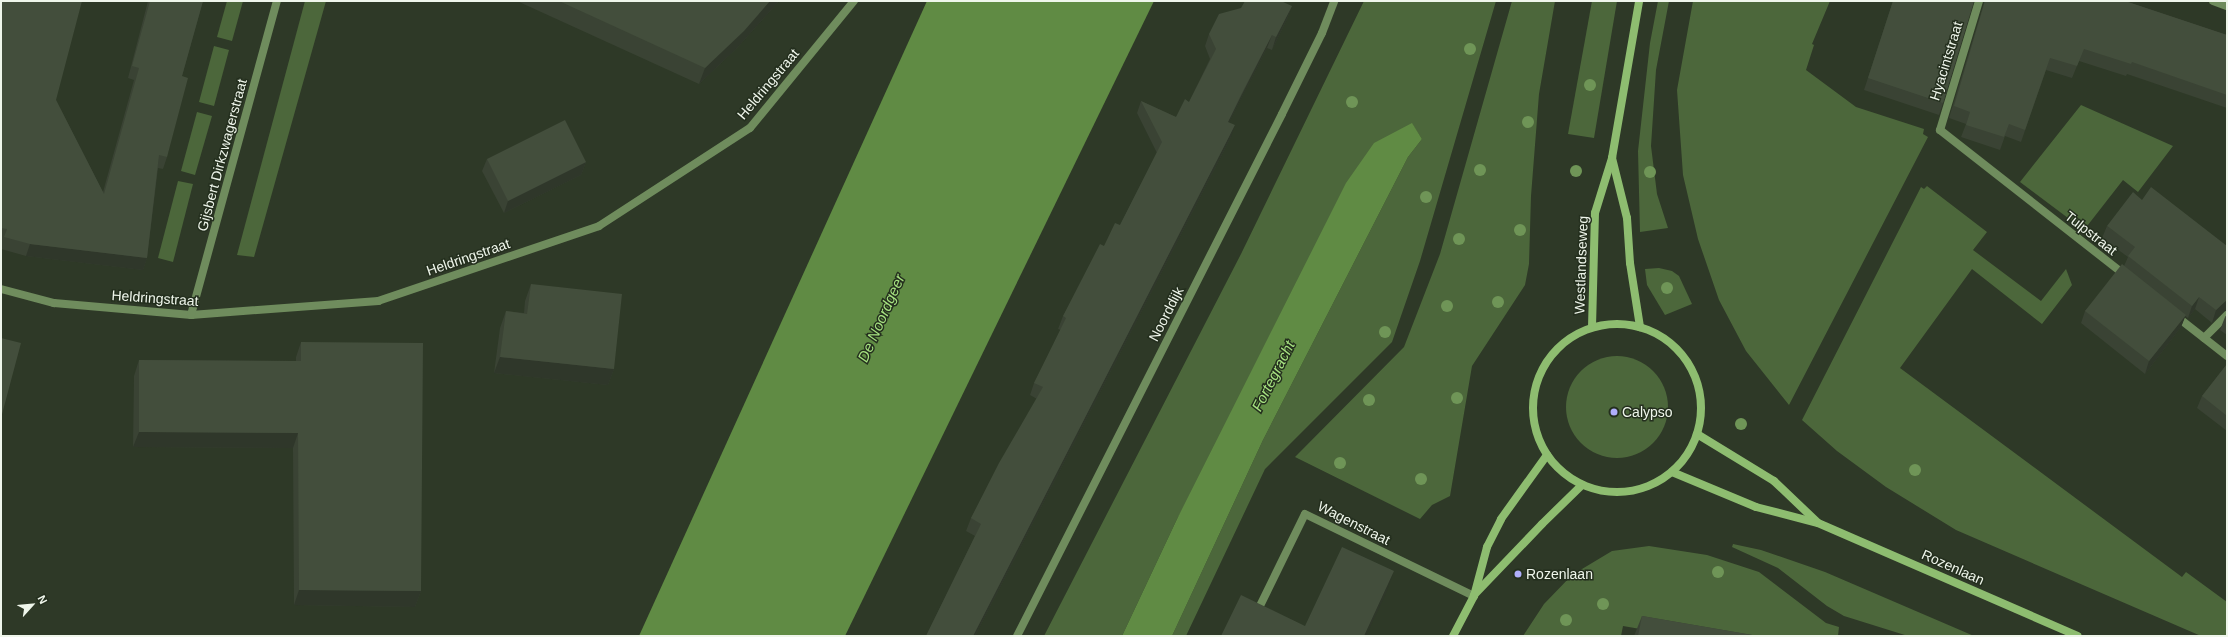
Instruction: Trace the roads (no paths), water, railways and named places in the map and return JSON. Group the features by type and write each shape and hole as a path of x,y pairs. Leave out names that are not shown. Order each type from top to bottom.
{"street":[{"name":"Gijsbert Dirkzwagerstraat","path":"191,315 277,1"},
{"name":"Heldringstraat","path":"1,289 54,303 191,315 378,301 599,226 750,128 854,1"},
{"name":"Noorddijk","path":"1017,636 1286,107 1322,33 1334,1"},
{"name":"Westlandseweg","path":"1592,327 1595,212 1612,158 1639,1"},
{"name":"Hyacintstraat","path":"1940,130 1979,1"},
{"path":"2213,1 2227,6"},
{"name":"Tulpstraat","path":"1940,130 2135,284"},
{"name":"Westlandseweg","path":"1612,158 1627,218 1630,263 1640,327"},
{"path":"2166,308 2227,356"},
{"path":"2204,338 2227,315"},
{"path":"1615,323 1640,327 1664,338 1684,357 1691,368 1700,394 1701,414 1697,434 1687,454 1672,472 1644,488 1613,492 1582,485 1563,472 1547,455 1540,443 1532,415 1535,387 1546,360 1566,340 1592,327 1615,323"},
{"name":"Rozenlaan","path":"1697,434 1774,481 1818,523"},
{"path":"1453,636 1474,596 1487,547 1501,519 1547,455"},
{"name":"Rozenlaan","path":"1672,472 1756,507 1818,523 2078,636"},
{"path":"1474,596 1542,524 1582,485"},
{"name":"Wagenstraat","path":"1254,619 1305,514 1474,596"}],"water":[{"name":"De Noordgeer","path":"927,1 1154,1 845,636 639,636"},
{"name":"Fortegracht","path":"1412,123 1422,139 1408,157 1263,440 1172,636 1122,636 1177,519 1346,183 1374,143"}],"place":[{"name":"Calypso","path":"1614,412"},
{"name":"Rozenlaan","path":"1518,574"}]}
